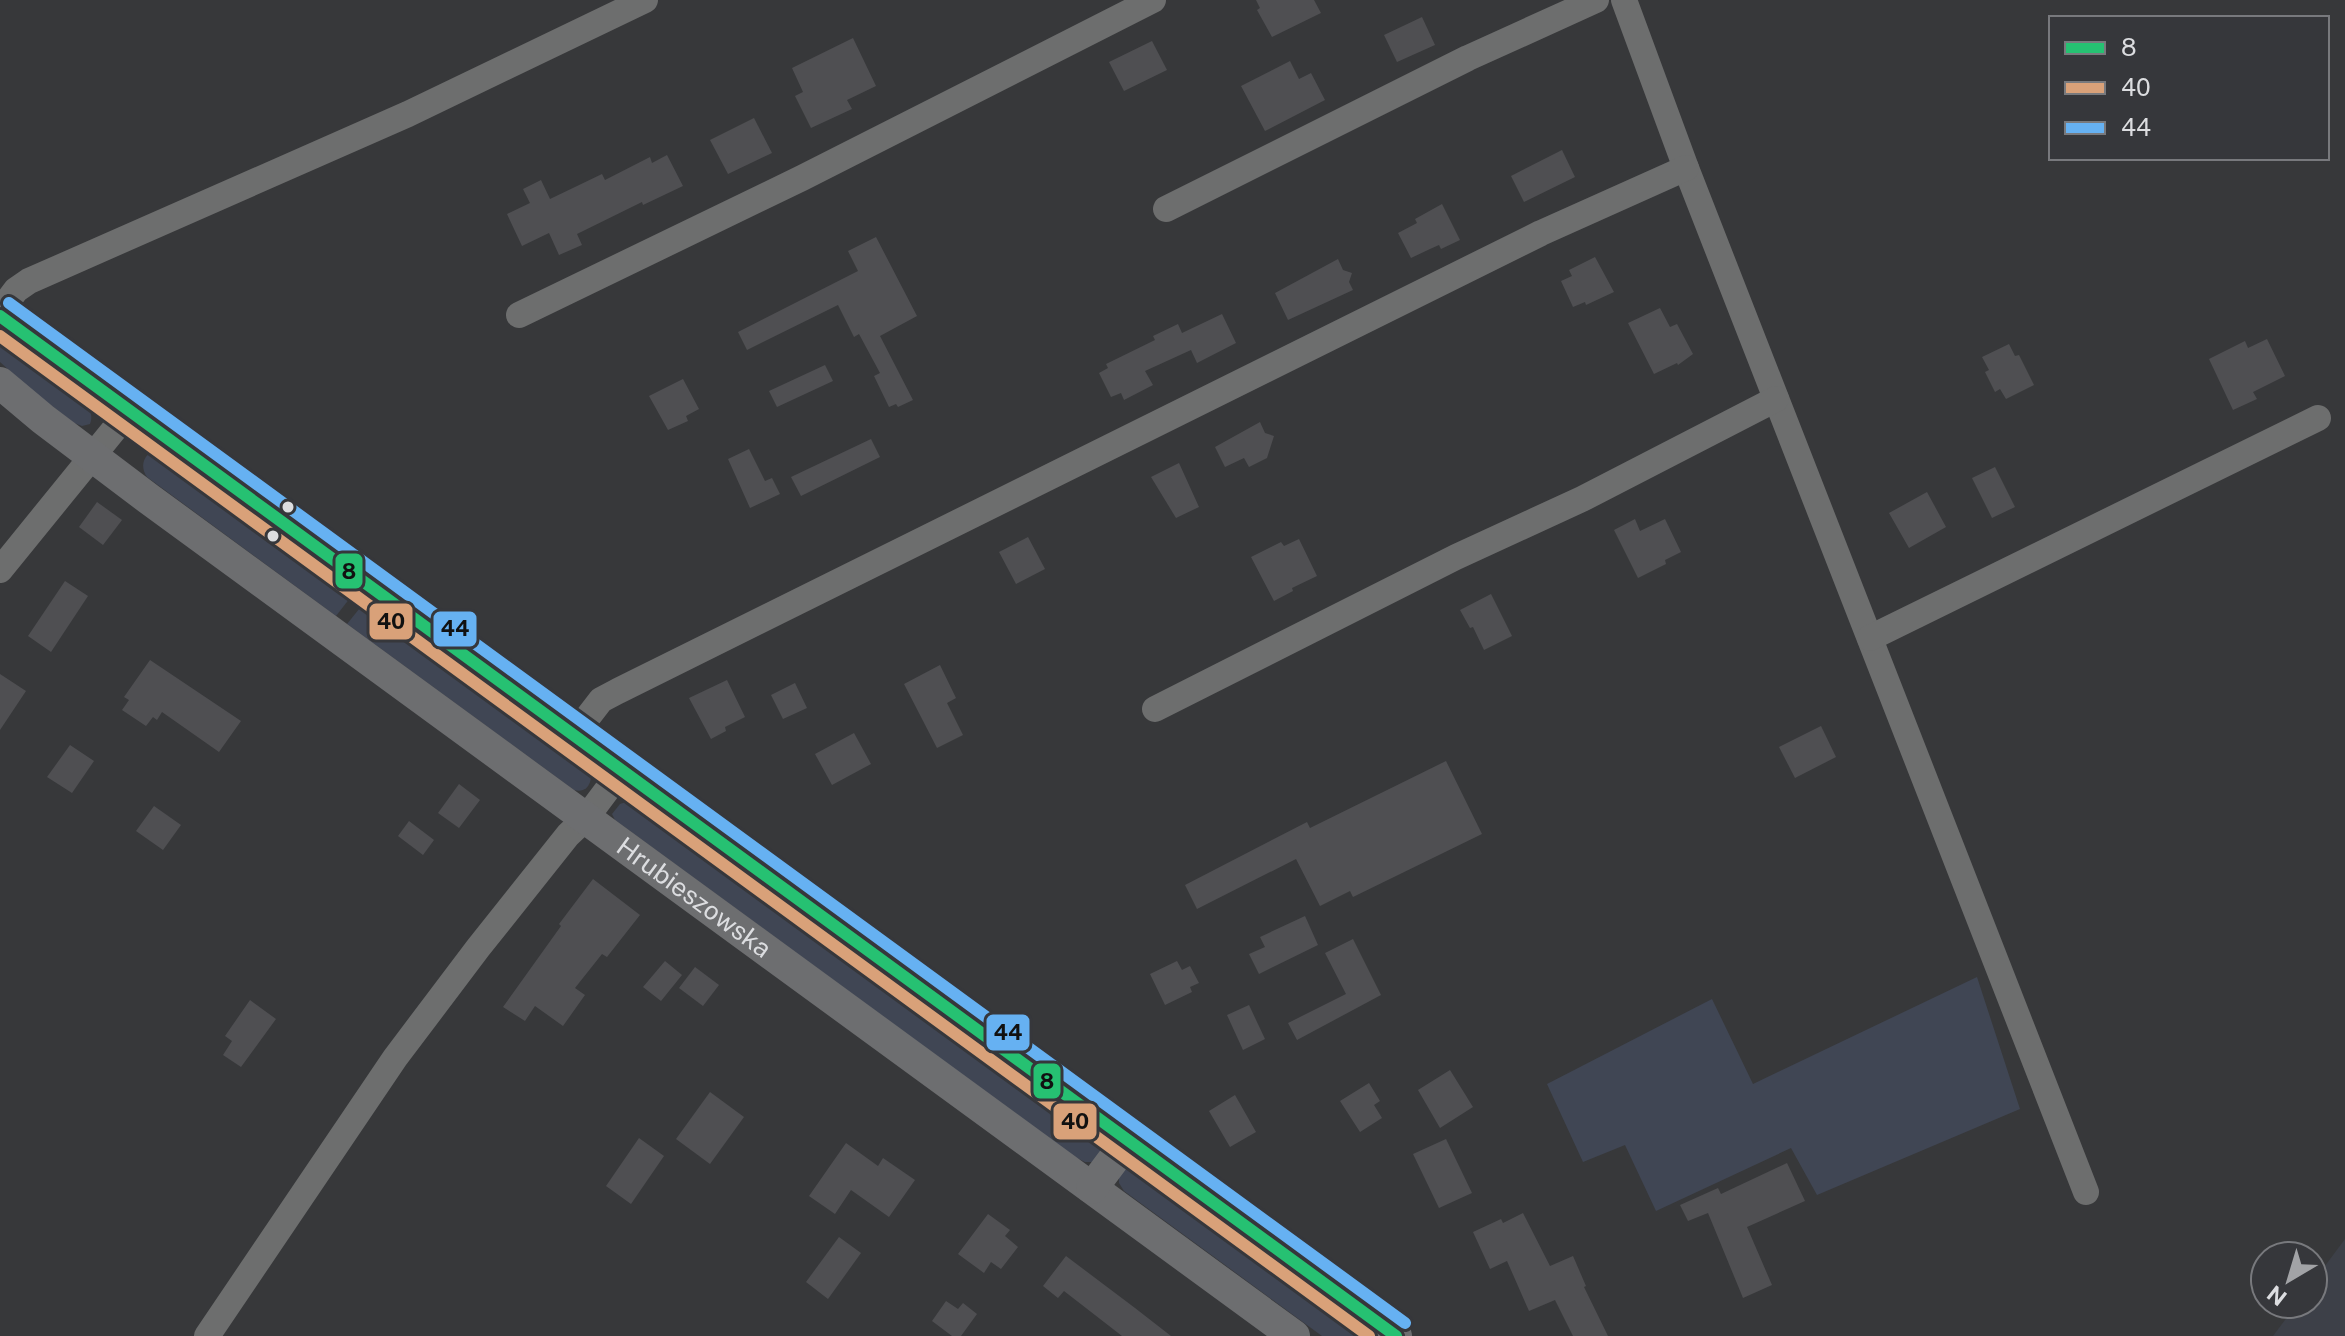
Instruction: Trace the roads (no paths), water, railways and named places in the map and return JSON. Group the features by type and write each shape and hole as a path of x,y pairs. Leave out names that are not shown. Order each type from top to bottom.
{"main road":[{"path":"0,314 1396,1336"},
{"name":"Hrubieszowska","path":"0,383 84,450 1294,1336"},
{"path":"1092,1188 1128,1140"}],"street":[{"path":"0,314 16,290 29,281 408,114 645,0"},
{"path":"519,315 802,178 1153,0"},
{"path":"1166,209 1468,58 1596,0"},
{"path":"1624,0 1686,168 2086,1192"},
{"path":"574,735 601,700 618,691 1541,233 1686,168"},
{"path":"1155,709 1456,557 1582,499 1776,399"},
{"path":"0,570 119,403"},
{"path":"1870,638 2318,418"},
{"path":"207,1336 395,1058 478,948 622,770"}]}
